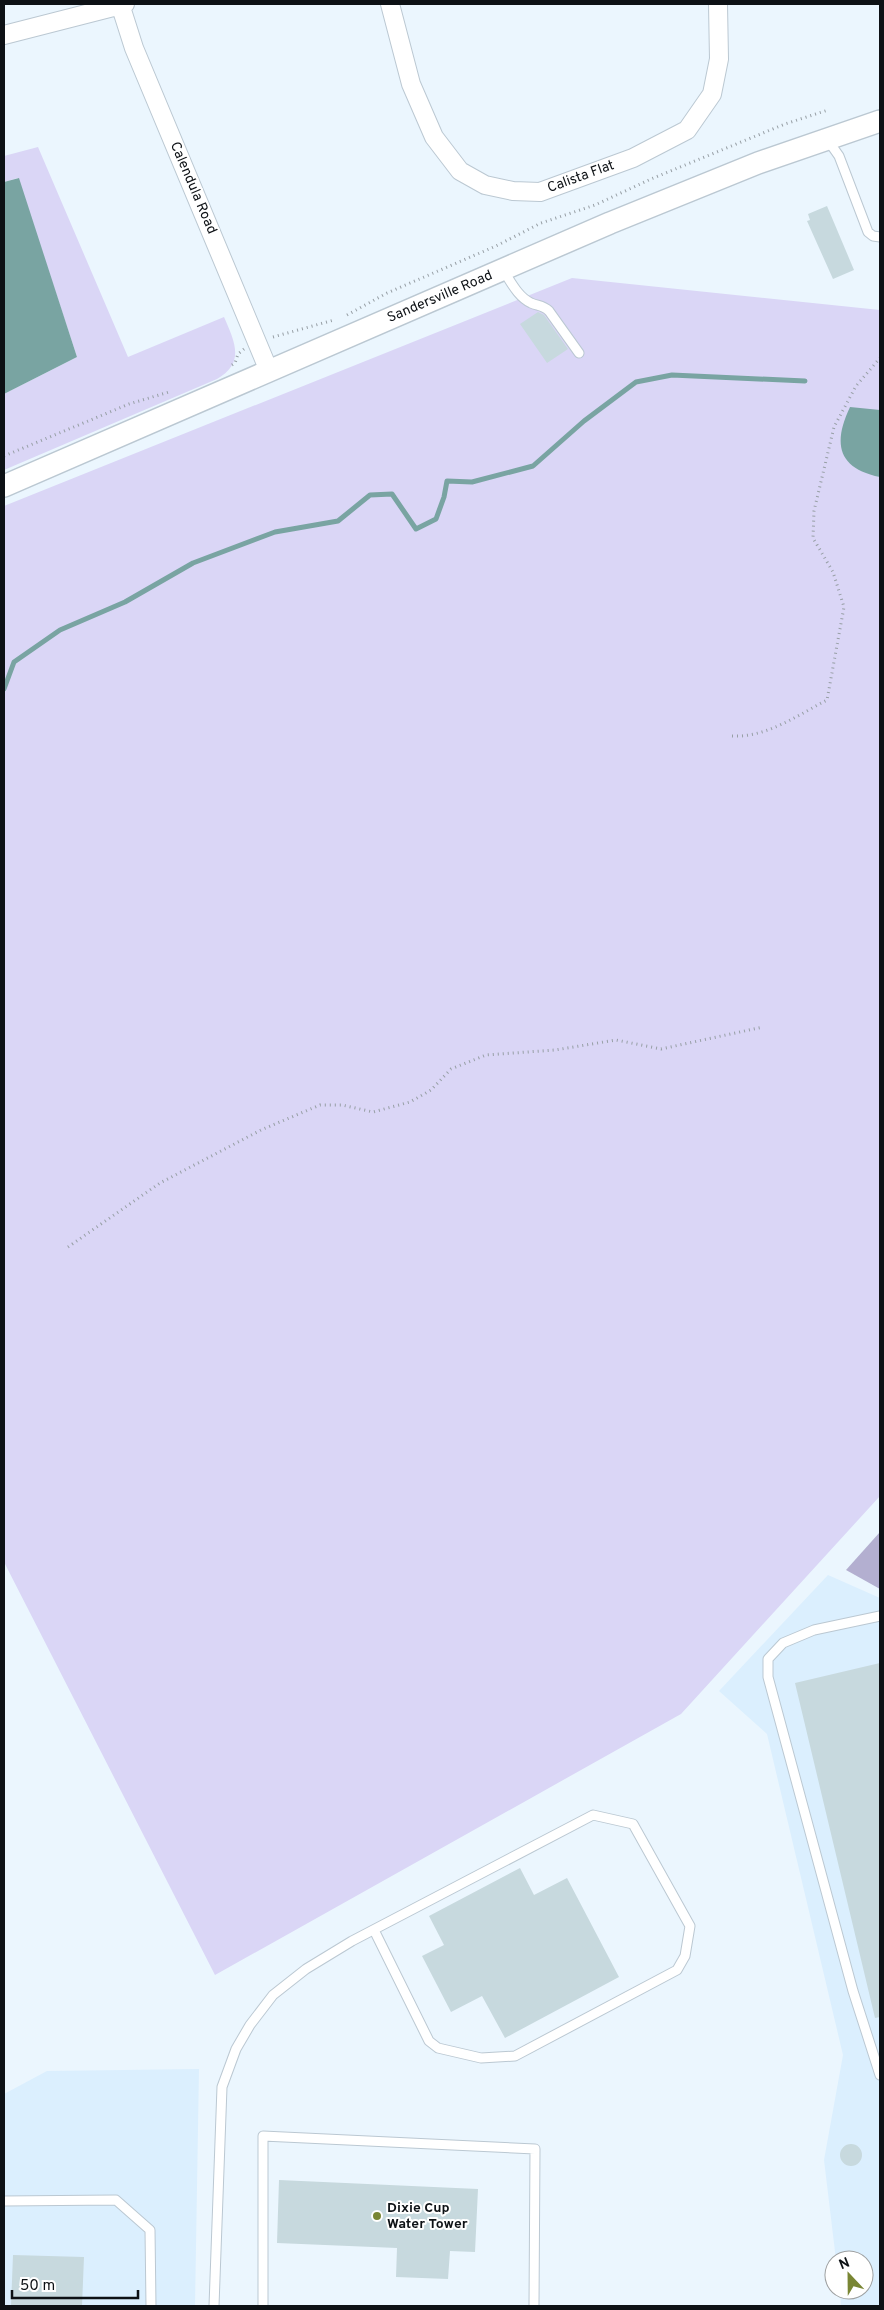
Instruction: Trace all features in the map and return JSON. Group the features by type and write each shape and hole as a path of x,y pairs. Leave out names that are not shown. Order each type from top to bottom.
{"street":[{"path":"4,35 122,4"},
{"name":"Calendula Road","path":"122,4 134,48 269,371"},
{"name":"Calista Flat","path":"390,4 411,84 434,137 460,171 485,185 513,191 540,192 633,158 688,130 712,94 719,59 718,4"},
{"name":"Sandersville Road","path":"4,486 503,270 744,169 827,138 880,121"}],"lane":[{"path":"827,138 839,156 868,232 873,236 880,237"},
{"path":"503,270 518,293 532,303 544,306 550,311 579,353"},
{"path":"880,1616 814,1630 783,1643 768,1659 768,1677 853,1992 880,2075"},
{"path":"214,2306 222,2087 227,2069 250,2025 273,1995 306,1969 374,1930 593,1815 634,1824 690,1926 685,1956 677,1970 515,2056 481,2058 438,2048 429,2041 374,1930"},
{"path":"263,2306 263,2136 535,2149 534,2306"},
{"path":"4,2201 116,2200 150,2230 151,2306"}],"path":[{"path":"226,369 235,363 240,352 258,343 335,320 387,293 496,246 541,223 596,205 651,179 784,124 828,110"},
{"path":"732,736 746,737 765,732 827,700 844,606 833,572 813,538 814,511 834,427 856,386 880,358"},
{"path":"4,456 128,404 174,391"},
{"path":"68,1247 160,1183 261,1130 320,1105 342,1105 373,1112 401,1104 431,1090 451,1070 486,1056 555,1050 616,1040 661,1049 763,1027"}],"shaded area":[{"path":"38,147 128,357 224,317 234,343 235,358 232,366 226,373 217,379 4,470 4,394 77,357 18,178 4,182 4,156"},
{"path":"19,178 77,357 4,394 4,182"},
{"path":"572,278 880,310 880,1496 681,1714 215,1975 4,1562 4,506"},
{"path":"850,407 880,410 880,477 855,467 842,452 841,432"},
{"path":"880,1532 880,1589 846,1570"},
{"path":"828,1575 880,1598 880,2306 841,2306 841,2300 874,2300 874,2250 835,2250 824,2160 843,2055 767,1734 719,1691"},
{"path":"199,2069 195,2306 4,2306 4,2094 47,2071"}],"building":[{"path":"827,206 854,270 833,279 807,221 810,220 808,214"},
{"path":"538,312 544,315 568,349 547,363 520,324"},
{"path":"880,1663 880,2017 875,2018 795,1683"},
{"path":"520,1868 534,1895 567,1878 619,1977 505,2038 482,1996 451,2012 422,1956 444,1945 429,1916"},
{"path":"851,2144 859,2147 862,2155 859,2163 851,2166 843,2163 840,2155 843,2147"},
{"name":"Dixie Cup Water Tower","path":"279,2180 478,2189 475,2252 450,2251 448,2279 396,2277 397,2248 277,2243"},
{"path":"13,2255 84,2257 82,2306 11,2306"}],"waterway":[{"path":"4,689 14,662 60,630 125,602 193,563 275,532 338,521 370,495 392,494 416,529 436,519 444,497 447,481 472,482 533,466 584,421 636,382 672,375 805,381"}],"place":[{"name":"Dixie Cup Water Tower","path":"377,2216"}]}
